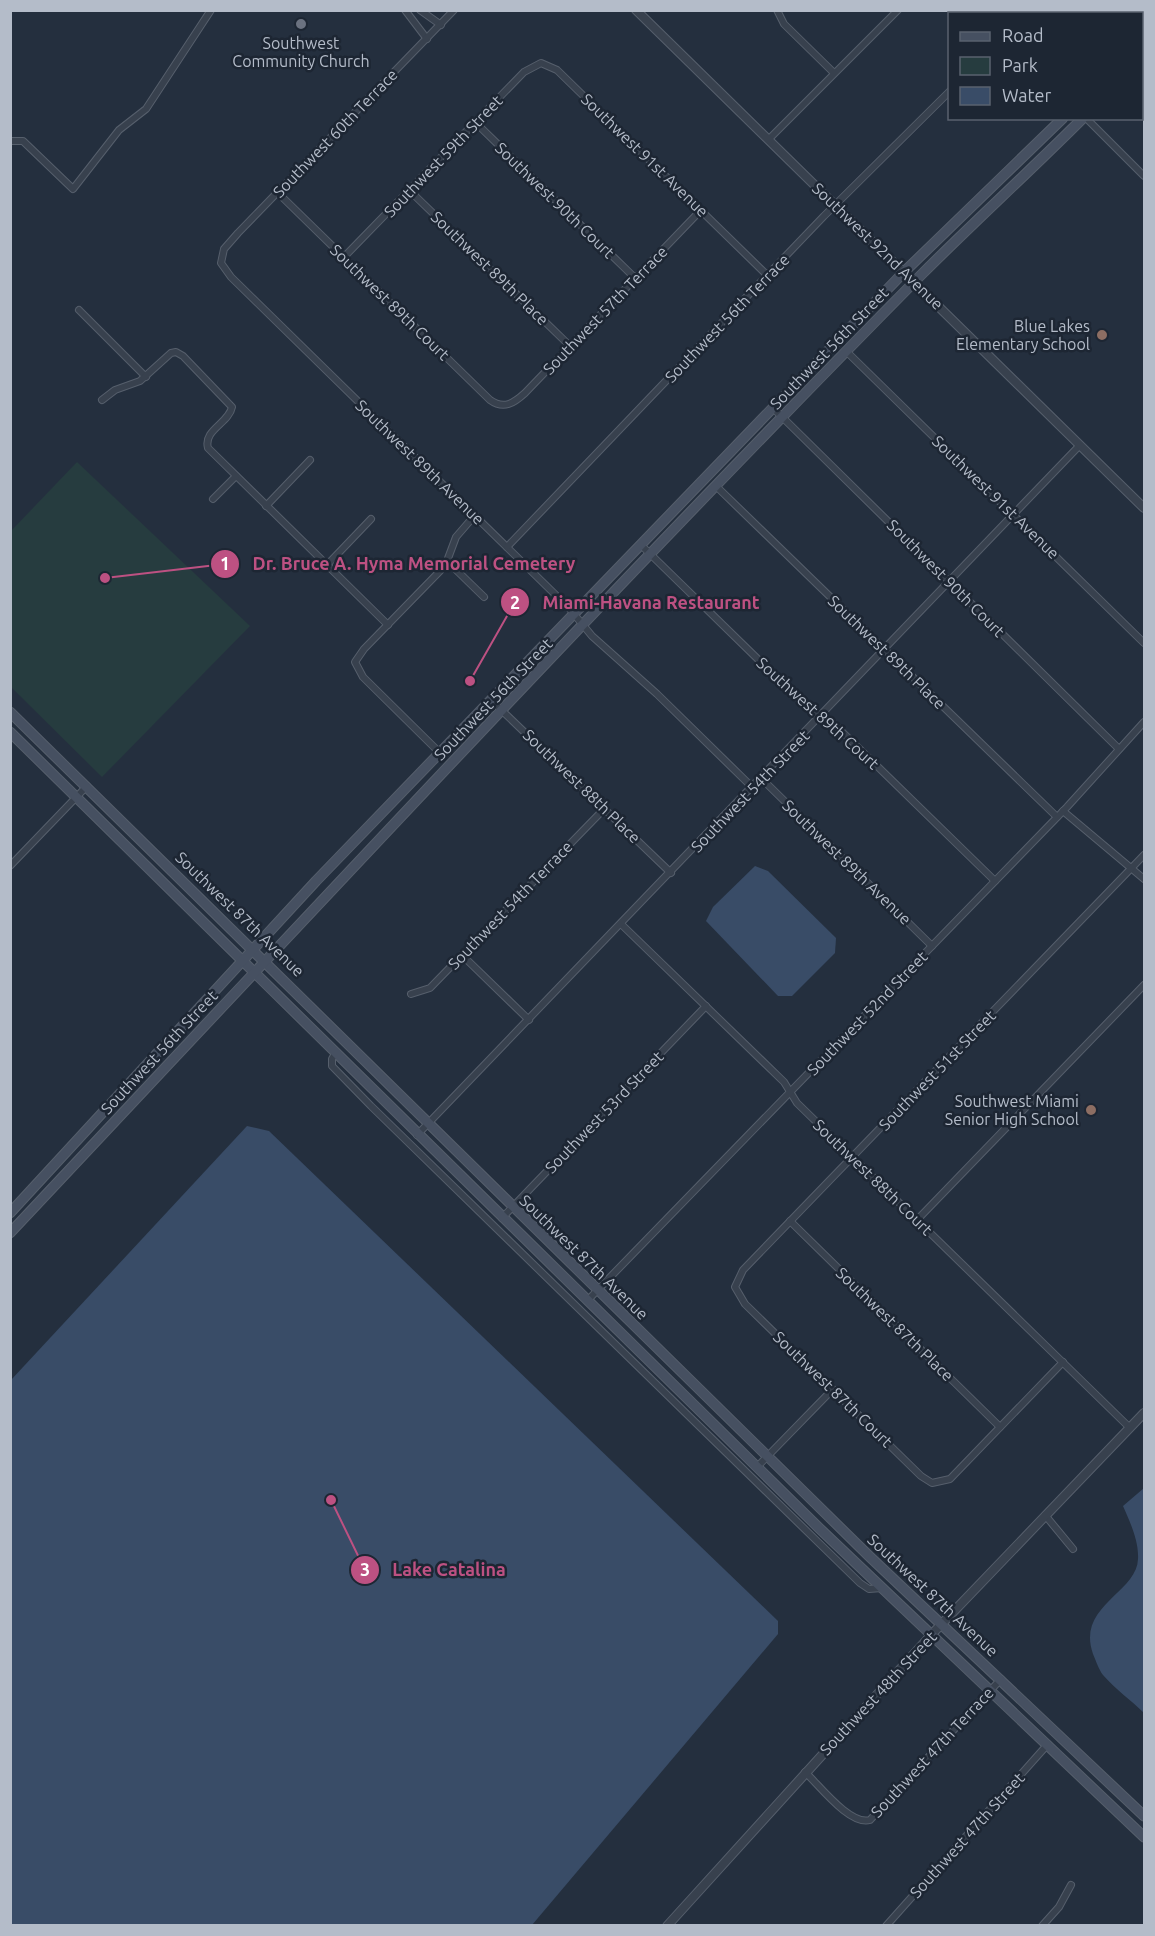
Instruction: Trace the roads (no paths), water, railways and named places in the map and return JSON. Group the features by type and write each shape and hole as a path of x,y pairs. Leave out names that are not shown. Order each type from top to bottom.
{"main road":[{"name":"Southwest 56th Street","path":"10,1213 135,1080 170,1037 252,948 904,272 1061,120"},
{"name":"Southwest 56th Street","path":"10,1233 265,960 783,418 915,282 1083,120"},
{"name":"Southwest 87th Avenue","path":"10,712 265,960 428,1125 767,1456 1144,1816"},
{"name":"Southwest 87th Avenue","path":"10,732 243,959 417,1135 668,1381 1144,1837"},
{"path":"336,1052 343,1049 359,1054"},
{"path":"53,1167 63,1177"},
{"path":"660,1389 679,1370"},
{"path":"1048,1744 1059,1733"}],"street":[{"path":"10,141 20,141 73,189 119,130 147,109 212,10"},
{"path":"405,10 427,39"},
{"path":"420,10 441,25"},
{"name":"Southwest 60th Terrace","path":"220,259 228,244 454,10"},
{"path":"777,10 784,24 834,73"},
{"path":"768,140 898,10"},
{"name":"Southwest 92nd Avenue","path":"638,11 1144,508"},
{"name":"Southwest 59th Street","path":"344,257 528,68 545,64"},
{"name":"Southwest 91st Avenue","path":"545,64 557,70 768,276"},
{"name":"Southwest 56th Terrace","path":"507,547 835,205 948,93"},
{"path":"1087,120 1144,176"},
{"name":"Southwest 90th Court","path":"475,122 635,278"},
{"name":"Southwest 89th Place","path":"410,191 570,346"},
{"name":"Southwest 89th Court","path":"277,192 490,400 506,405"},
{"name":"Southwest 57th Terrace","path":"506,405 518,400 701,210"},
{"name":"Southwest 89th Avenue","path":"220,259 231,278 475,515 575,614 584,626 752,787"},
{"path":"79,310 146,377"},
{"path":"102,400 115,390 146,377 168,355 176,352 227,399 232,409 210,434 206,444 209,450 388,625"},
{"name":"Southwest 91st Avenue","path":"847,352 1144,643"},
{"name":"Southwest 90th Court","path":"773,408 1119,749"},
{"name":"Southwest 54th Street","path":"417,1135 1080,445"},
{"path":"266,506 310,460"},
{"path":"213,499 236,476"},
{"name":"Southwest 89th Place","path":"717,487 1057,817"},
{"path":"441,754 360,675 355,662 447,561 456,537 475,515"},
{"path":"327,565 371,519"},
{"name":"Southwest 89th Court","path":"641,544 809,709 834,724 995,881"},
{"path":"447,561 484,597"},
{"name":"Southwest 88th Place","path":"492,701 671,873"},
{"name":"Southwest 52nd Street","path":"587,1301 1063,811 1144,722"},
{"name":"Southwest 89th Avenue","path":"761,778 932,946"},
{"path":"10,866 87,786"},
{"name":"Southwest 54th Terrace","path":"411,994 430,988 605,808"},
{"path":"1063,811 1144,879"},
{"name":"Southwest 51st Street","path":"735,1287 743,1270 1144,855"},
{"name":"Southwest 88th Court","path":"621,924 784,1082 797,1103 1130,1428"},
{"path":"462,955 529,1020"},
{"path":"916,1220 1144,985"},
{"name":"Southwest 53rd Street","path":"502,1218 706,1006"},
{"name":"Southwest 87th Avenue","path":"336,1052 331,1062 335,1070 860,1583 869,1589 882,1588"},
{"name":"Southwest 87th Place","path":"790,1221 1000,1427"},
{"name":"Southwest 87th Court","path":"735,1287 745,1304 921,1476 937,1484 950,1479 1000,1427"},
{"path":"1000,1427 1063,1362"},
{"path":"757,1467 833,1389"},
{"name":"Southwest 48th Street","path":"667,1926 932,1634 1144,1413"},
{"path":"1045,1515 1073,1549"},
{"name":"Southwest 47th Terrace","path":"805,1772 846,1812 861,1822 870,1820 879,1813 1001,1678"},
{"name":"Southwest 47th Street","path":"889,1924 1048,1744"},
{"path":"1042,1926 1059,1907 1071,1885"}],"water":[{"path":"755,866 768,871 836,938 835,953 792,996 778,996 706,921 713,907"},
{"path":"247,1126 269,1131 778,1621 778,1634 532,1925 11,1925 11,1380"},
{"path":"1144,1488 1144,1713 1103,1675 1093,1654 1090,1638 1093,1624 1100,1612 1135,1571 1138,1559 1137,1545 1123,1506"}],"place":[{"name":"Southwest Community Church","path":"301,24"},
{"name":"Blue Lakes Elementary School","path":"1102,335"},
{"name":"Dr. Bruce A. Hyma Memorial Cemetery","path":"105,578"},
{"name":"Miami-Havana Restaurant","path":"470,681"},
{"name":"Southwest Miami Senior High School","path":"1091,1110"},
{"name":"Lake Catalina","path":"331,1500"}]}
